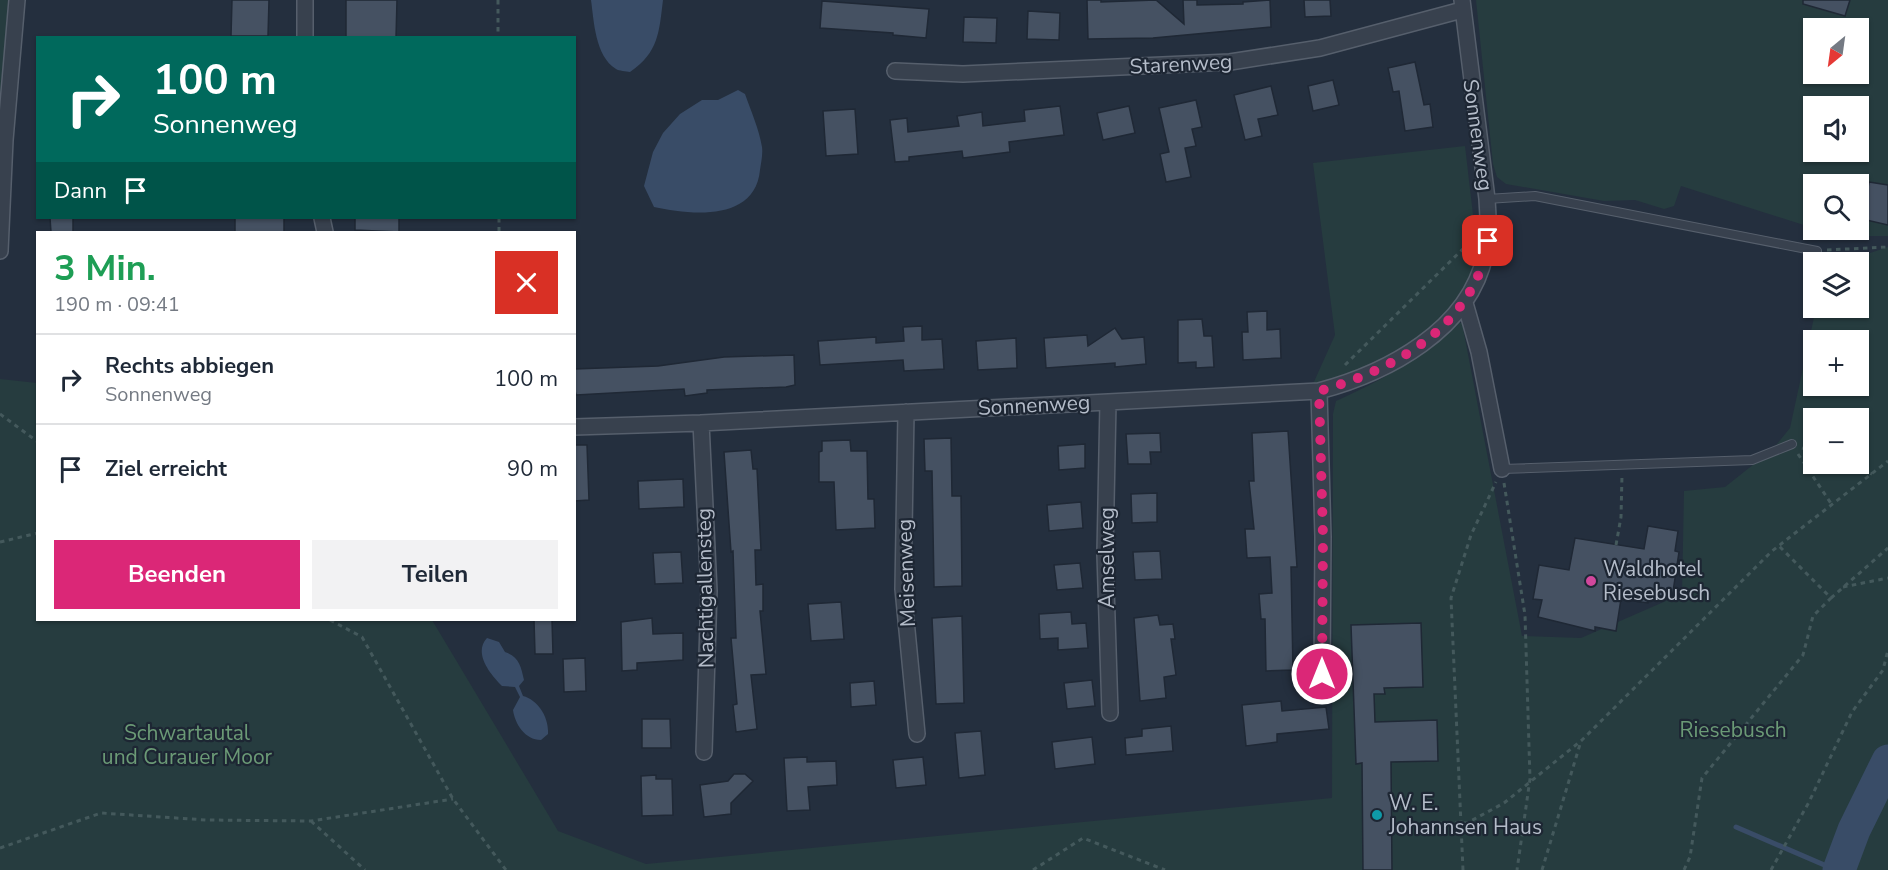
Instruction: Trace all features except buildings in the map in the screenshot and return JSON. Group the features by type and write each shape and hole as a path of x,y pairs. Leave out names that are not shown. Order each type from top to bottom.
{"street":[{"path":"0,251 5,140 16,0"},
{"path":"305,0 305,36"},
{"name":"Starenweg","path":"895,71 963,74 1230,62 1320,48 1462,5"},
{"name":"Sonnenweg","path":"576,427 701,423 1319,391 1351,382 1392,363 1432,336 1465,303 1485,256 1489,228 1487,200 1462,5"},
{"path":"1465,303 1479,352 1502,469"},
{"path":"1319,391 1323,537 1322,674"},
{"name":"Amselweg","path":"1108,402 1105,554 1110,713"},
{"name":"Meisenweg","path":"906,412 903,589 917,734"},
{"name":"Nachtigallensteg","path":"701,423 709,591 704,752"}],"lane":[{"path":"1487,200 1535,196 1817,251"},
{"path":"1502,469 1752,460 1792,444"}],"path":[{"path":"498,0 498,36"},
{"path":"1344,366 1480,231 1489,228"},
{"path":"1817,251 1888,246"},
{"path":"0,414 36,441"},
{"path":"1792,444 1832,505"},
{"path":"1437,823 1467,823 1504,803 1530,779 1582,740 1779,546 1888,461"},
{"path":"1616,545 1623,497 1622,465"},
{"path":"1502,469 1525,615 1530,779 1517,870"},
{"path":"1463,870 1451,597 1471,535 1502,469"},
{"path":"0,542 36,533"},
{"path":"1779,546 1831,598"},
{"path":"1684,870 1690,857 1702,778 1803,655 1813,616 1842,587 1888,548"},
{"path":"1842,587 1888,578"},
{"path":"332,621 362,637 453,800 506,870"},
{"path":"1771,870 1809,802 1852,712 1883,670 1888,650"},
{"path":"1542,870 1582,740"},
{"path":"0,848 101,813 206,820 311,821 453,800"},
{"path":"311,821 365,870"},
{"path":"1033,870 1083,838 1165,870"}],"green space":[{"path":"0,0 8,0 0,132"},
{"path":"1476,0 1888,0 1888,236 1869,236 1869,174 1803,174 1803,225 1681,186 1674,206 1664,209 1635,200 1604,201 1506,184 1497,177 1493,164"},
{"path":"1465,146 1475,232 1481,239 1470,279 1459,300 1431,328 1393,354 1351,373 1313,384 1335,335 1313,163"},
{"name":"Riesebusch","path":"1888,247 1888,870 0,870 0,379 36,383 36,621 433,621 558,831 646,864 1332,798 1333,414 1336,401 1401,367 1430,347 1458,323 1462,323 1522,636 1581,638 1682,594 1684,491 1725,487 1773,449 1790,428 1803,368 1803,396 1869,396 1869,330 1811,330 1814,318 1869,318 1869,253"}],"water":[{"path":"591,0 663,0 658,32 652,49 647,57 630,72 616,69 604,56 597,38"},
{"path":"738,90 745,94 762,147 756,187 747,199 734,207 719,211 685,212 654,207 644,186 653,152 663,133 680,114 702,100 718,100"},
{"path":"487,638 499,642 505,652 519,663 524,680 519,686 523,696 538,705 547,721 548,734 541,740 526,734 516,721 513,710 520,697 515,687 502,686 485,663 482,650"}],"waterway":[{"path":"1839,870 1854,830 1888,761"},
{"path":"1736,827 1836,870"}],"place":[{"name":"Waldhotel Riesebusch","path":"1591,581"},
{"name":"W. E. Johannsen Haus","path":"1377,815"}],"route":[{"path":"1322,674 1323,537 1319,391 1351,382 1392,363 1432,336 1465,303 1479,275 1488,241"}],"park label":[{"name":"Schwartautal und Curauer Moor","path":"187,745"}]}
